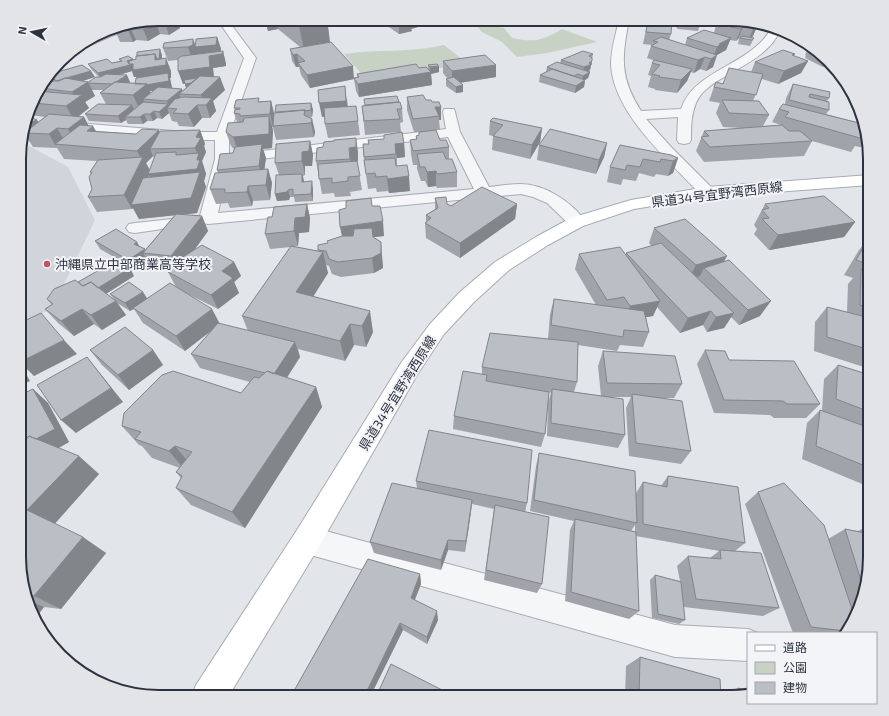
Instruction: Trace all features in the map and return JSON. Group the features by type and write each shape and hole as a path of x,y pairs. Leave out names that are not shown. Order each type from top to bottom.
{"main road":[{"name":"県道34号宜野湾西原線","path":"212,690 306,540 409,369 437,329 466,297 502,266 542,241 577,222 631,205 707,192 863,181"}],"street":[{"path":"208,219 222,159 222,136 250,58 227,26"},
{"path":"623,26 617,64 622,89 637,115 648,129 707,192"},
{"path":"684,140 683,120 694,96 706,83 749,58 762,48 773,33"},
{"path":"449,112 454,132 484,193"},
{"path":"637,115 685,113"},
{"path":"59,126 186,136 222,136"},
{"path":"222,159 454,132"},
{"path":"135,228 208,219 521,189 536,191 558,202 577,222"},
{"path":"306,540 675,642 747,645"}],"shaded area":[{"name":"沖縄県立中部商業高等学校","path":"27,145 68,167 95,220 52,309 26,321"}],"green space":[{"path":"477,26 504,28 512,38 520,40 538,40 562,29 597,42 547,53 517,57 502,42 482,32"},
{"path":"444,45 468,64 366,79 344,54 420,49"}],"building":[{"path":"647,26 672,26 671,34 646,32"},
{"path":"726,26 739,26 753,29 743,27 741,29"},
{"path":"148,27 143,29 132,29"},
{"path":"704,30 731,38 719,44 721,44 717,47 687,38"},
{"path":"742,36 754,38 752,40 740,38"},
{"path":"217,37 216,45 195,47 196,39"},
{"path":"661,37 717,55 711,59 705,57 698,60 651,46 658,42 653,41"},
{"path":"193,39 193,45 188,47 163,48 164,43"},
{"path":"331,42 353,66 307,75 298,63 305,61 297,54 293,55 290,49"},
{"path":"160,49 159,59 157,59 155,54 137,56 137,52"},
{"path":"783,50 808,61 784,71 755,62"},
{"path":"223,51 222,54 209,56 210,67 178,71 178,58 182,56"},
{"path":"583,51 593,54 589,56 592,58 592,61 589,63 592,64 584,67 561,60"},
{"path":"155,54 155,60 166,58 166,65 133,70 133,64 129,64 129,61 136,59 136,56"},
{"path":"485,55 496,65 452,71 443,61"},
{"path":"128,56 133,59 127,61 130,65 98,73 88,64 107,59 112,63 122,61 119,59"},
{"path":"654,60 692,69 681,80 659,77 660,76 652,74 660,65 652,63"},
{"path":"557,62 590,72 583,76 578,74 574,76 547,67"},
{"path":"416,64 419,68 426,67 431,72 358,84 354,78 359,77 357,74"},
{"path":"437,64 439,66 430,67 428,65"},
{"path":"82,65 91,71 57,81 53,78 58,72"},
{"path":"729,68 763,74 756,95 714,87 716,82 723,84"},
{"path":"552,69 585,80 576,86 540,75"},
{"path":"168,73 169,81 146,85 147,84 135,84 136,78"},
{"path":"106,74 127,75 112,84 87,83 96,77"},
{"path":"200,76 220,77 201,95 179,94"},
{"path":"454,77 463,85 456,87 446,79"},
{"path":"65,78 88,82 72,92 46,89 50,83"},
{"path":"197,78 191,83 185,84 184,80"},
{"path":"115,82 147,84 133,95 100,93"},
{"path":"793,84 830,92 829,98 810,94 809,97 829,102 829,110 789,100"},
{"path":"345,86 346,101 319,103 318,90"},
{"path":"158,87 182,89 167,101 143,99"},
{"path":"44,92 82,95 66,106 38,103"},
{"path":"423,95 426,100 439,102 441,107 435,107 439,116 413,119 407,97"},
{"path":"397,96 399,102 365,105 364,99"},
{"path":"183,97 212,98 206,105 197,105 188,114 173,113 177,109 167,108 175,99"},
{"path":"259,98 258,102 271,101 270,114 240,116 240,114 234,113 235,110 240,109 234,108 236,100"},
{"path":"722,100 759,101 769,115 729,113"},
{"path":"143,102 168,104 159,112 154,111 140,117 125,117"},
{"path":"400,102 402,109 397,109 400,119 364,121 362,106"},
{"path":"311,103 311,110 275,112 276,105"},
{"path":"98,104 132,105 118,116 85,114"},
{"path":"783,104 858,123 861,137 860,138 785,117 789,112 779,109"},
{"path":"356,106 358,121 325,124 324,108"},
{"path":"305,110 304,115 312,119 311,123 273,126 274,113"},
{"path":"49,114 84,117 68,129 57,128 49,134 29,133 30,128"},
{"path":"269,116 269,134 233,137 226,132 228,123 243,122 244,118"},
{"path":"493,118 542,128 532,145 493,136 503,125 490,121"},
{"path":"80,125 93,126 87,131 136,134 142,129 159,130 137,151 55,144"},
{"path":"782,125 789,131 800,131 812,141 710,147 701,137 709,136 704,131"},
{"path":"550,129 607,143 599,160 539,145"},
{"path":"200,130 196,137 201,138 195,148 150,149 160,131"},
{"path":"436,130 440,140 446,140 449,147 413,151 410,140 417,139 416,136 419,135 419,132"},
{"path":"402,132 404,143 395,144 396,154 364,157 363,144 369,144 368,140 384,139 384,135"},
{"path":"356,138 356,147 349,148 350,159 316,161 317,148 323,147 324,142"},
{"path":"310,141 309,151 302,152 302,161 275,163 276,144"},
{"path":"262,144 259,166 217,170 220,154 233,153 235,147"},
{"path":"620,145 671,155 678,158 673,161 661,159 660,162 643,159 640,167 627,165 625,170 610,167"},
{"path":"176,152 176,155 199,153 197,160 200,160 197,169 148,174 156,153"},
{"path":"443,152 446,159 452,159 457,172 437,174 436,171 427,172 425,167 420,167 417,154"},
{"path":"143,157 124,195 88,197 92,189 89,177 92,172 90,172 98,160"},
{"path":"395,158 396,166 407,165 409,176 387,179 387,176 376,177 375,173 366,174 364,160"},
{"path":"357,161 360,176 348,177 348,181 332,183 332,178 319,179 318,164"},
{"path":"268,169 266,185 248,186 247,192 225,193 225,189 210,189 215,173"},
{"path":"200,172 191,198 131,205 143,178"},
{"path":"302,174 302,182 312,181 311,194 293,195 293,189 288,190 287,192 275,194 276,175"},
{"path":"482,187 517,204 460,243 425,223 431,218 426,215 438,208 435,198 446,197 447,204 451,206"},
{"path":"824,196 855,222 778,235 762,219 769,218 762,210 769,208 765,204"},
{"path":"371,198 372,206 380,206 383,221 340,227 339,210 346,208 346,201"},
{"path":"307,204 305,217 295,218 294,231 265,234 268,217 272,217 274,207"},
{"path":"176,214 202,216 171,256 143,253"},
{"path":"685,219 727,256 696,265 654,228"},
{"path":"372,228 373,237 381,242 381,253 372,258 338,262 329,259 326,251 318,250 318,245 328,243 327,241 342,236 353,236 354,229"},
{"path":"116,229 137,242 134,244 145,249 128,260 95,241"},
{"path":"661,243 734,313 716,317 711,311 688,318 626,253"},
{"path":"202,245 234,262 222,271 233,278 211,295 168,272 174,267 170,265"},
{"path":"291,246 323,252 296,292 370,311 362,326 350,324 340,341 242,316"},
{"path":"620,247 660,301 630,306 624,297 607,300 579,254"},
{"path":"863,248 863,262 856,260"},
{"path":"117,260 130,268 98,288 91,282 83,286 78,282"},
{"path":"729,260 771,301 748,310 704,268"},
{"path":"861,269 863,270 863,306 860,305"},
{"path":"75,280 83,286 91,282 116,301 91,315 82,309 61,321 45,309 53,304 47,299 54,289"},
{"path":"129,282 143,292 125,303 110,294"},
{"path":"170,283 212,309 176,336 133,308"},
{"path":"554,299 644,311 649,332 624,330 623,337 551,325"},
{"path":"827,307 863,316 863,348 827,337"},
{"path":"41,313 64,340 26,359 26,320"},
{"path":"218,323 295,342 274,374 267,371 265,373 191,354"},
{"path":"125,327 153,350 118,375 90,350"},
{"path":"490,333 578,342 577,382 482,367"},
{"path":"705,350 725,351 729,360 794,361 820,404 787,404 783,401 724,400"},
{"path":"603,351 675,356 682,384 607,383"},
{"path":"87,357 111,388 61,420 37,385"},
{"path":"838,365 863,373 863,409 836,399"},
{"path":"173,371 241,393 254,377 259,378 267,371 316,387 232,512 176,488 182,476 176,472 192,452 175,446 169,451 135,439 141,432 122,426 124,413 162,375"},
{"path":"463,371 487,375 486,381 549,392 545,434 454,416"},
{"path":"33,389 55,429 36,439 29,436 26,439 26,392"},
{"path":"552,389 623,399 625,435 551,423"},
{"path":"632,394 682,401 691,451 636,443"},
{"path":"820,410 863,425 863,465 816,446"},
{"path":"429,430 532,450 527,503 416,481"},
{"path":"29,436 79,456 27,510 83,537 34,596 32,596 26,566 26,439"},
{"path":"539,453 635,471 637,523 534,500"},
{"path":"668,476 738,487 745,543 643,524 643,482 667,487"},
{"path":"392,483 472,500 466,541 448,540 441,560 370,542"},
{"path":"784,483 824,525 852,610 841,630 811,627 758,492"},
{"path":"495,505 549,517 542,584 486,570"},
{"path":"575,519 636,532 639,611 571,592"},
{"path":"845,529 863,533 863,566 861,579"},
{"path":"720,550 761,553 779,608 696,599 688,556 721,559"},
{"path":"368,559 420,574 411,598 437,611 427,637 400,623 367,690 295,689"},
{"path":"655,575 681,582 685,620 658,614"},
{"path":"640,657 720,679 721,690 639,690"},
{"path":"391,664 442,690 379,690"}],"place":[{"name":"沖縄県立中部商業高等学校","path":"47,264"}]}
